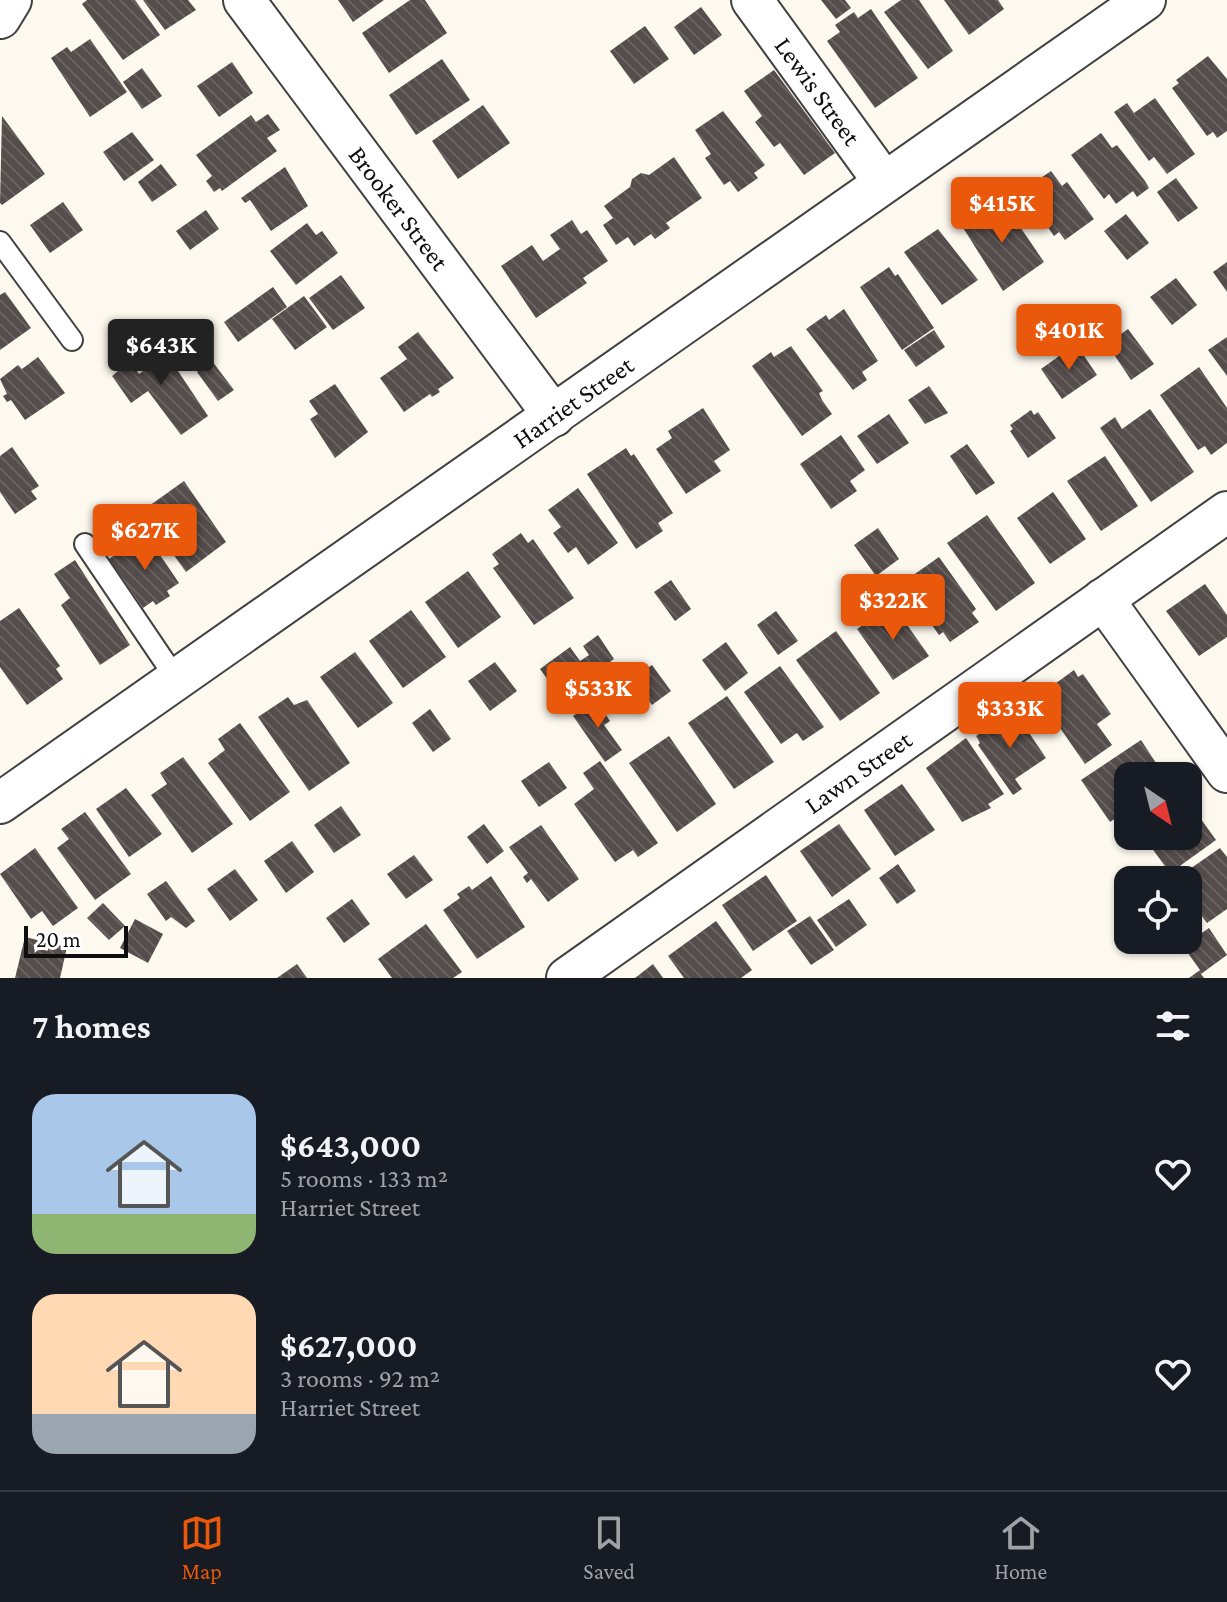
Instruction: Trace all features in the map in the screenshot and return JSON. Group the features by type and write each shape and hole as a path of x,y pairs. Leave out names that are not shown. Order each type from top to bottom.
{"street":[{"path":"0,18 11,0"},
{"name":"Brooker Street","path":"244,0 554,416"},
{"name":"Lewis Street","path":"752,0 884,182"},
{"name":"Harriet Street","path":"0,803 884,182 1122,7"},
{"name":"Lawn Street","path":"567,978 1227,512"},
{"path":"1103,599 1227,772"}],"lane":[{"path":"0,242 72,340"},
{"path":"85,544 177,680"}],"building":[{"path":"87,0 135,0 160,35 123,60 82,4"},
{"path":"143,0 188,0 196,10 165,30"},
{"path":"338,0 384,0 353,22"},
{"path":"410,0 425,0 447,33 389,73 362,33"},
{"path":"821,0 845,0 851,8 836,19"},
{"path":"901,0 919,0 953,51 928,69 884,12"},
{"path":"944,0 998,0 1004,9 969,35"},
{"path":"701,7 722,35 694,55 674,27"},
{"path":"871,9 918,78 875,108 827,41 840,32 835,25 854,12 858,18"},
{"path":"645,26 669,59 634,84 610,51"},
{"path":"90,39 127,92 90,117 51,58 67,47 71,52"},
{"path":"1208,56 1227,79 1227,131 1217,138 1213,132 1207,136 1172,88 1179,83 1176,80"},
{"path":"442,59 470,100 416,135 389,95"},
{"path":"232,62 253,93 219,117 197,86"},
{"path":"142,68 162,96 142,109 123,82"},
{"path":"774,70 835,153 804,175 780,143 774,147 755,122 762,116 744,91"},
{"path":"1155,98 1195,154 1167,174 1154,157 1149,161 1114,112 1127,103 1134,113"},
{"path":"483,105 510,143 458,179 432,141"},
{"path":"723,111 765,165 754,173 758,178 738,192 730,181 724,185 705,158 711,154 695,130"},
{"path":"268,114 280,130 267,138 277,151 222,191 220,188 214,192 206,181 212,176 196,155 251,115 256,122"},
{"path":"2,116 45,174 2,205 0,203"},
{"path":"132,132 154,160 124,181 103,152"},
{"path":"1101,133 1112,148 1117,145 1149,188 1137,197 1133,191 1116,204 1109,194 1104,199 1071,155"},
{"path":"674,157 702,198 666,223 670,228 655,239 651,234 634,246 628,237 616,245 603,225 613,218 604,206 630,187 632,179 641,173 649,175"},
{"path":"161,164 177,185 152,202 138,182"},
{"path":"285,167 308,206 271,231 250,200 245,203 241,198"},
{"path":"1051,171 1062,186 1067,182 1094,219 1065,240 1059,232 1054,236 1022,191"},
{"path":"1176,178 1198,208 1178,222 1157,192"},
{"path":"1002,200 1044,262 1003,291 960,223 979,210 982,214"},
{"path":"63,202 83,230 50,253 30,225"},
{"path":"206,210 219,229 190,250 176,231"},
{"path":"1126,214 1149,243 1127,260 1104,231"},
{"path":"572,220 581,234 587,230 608,261 583,278 587,283 536,318 501,266 532,245 543,261 560,249 550,235"},
{"path":"307,223 316,235 322,231 338,253 296,285 270,251"},
{"path":"938,229 978,280 942,305 904,252"},
{"path":"1227,262 1227,292 1213,272"},
{"path":"889,267 895,276 898,274 934,328 902,350 860,287"},
{"path":"341,275 365,308 333,330 309,298"},
{"path":"1176,278 1197,305 1172,325 1150,297"},
{"path":"273,287 287,307 238,342 224,322"},
{"path":"5,292 31,328 0,350 0,295"},
{"path":"304,296 327,327 295,350 272,319"},
{"path":"844,309 878,361 862,372 867,380 853,390 806,329 826,315 829,320"},
{"path":"1128,329 1154,364 1131,380 1107,344"},
{"path":"934,330 945,347 916,367 904,350"},
{"path":"418,332 454,378 438,389 440,392 432,397 430,394 404,412 380,378 407,359 398,347"},
{"path":"161,336 168,347 137,371 139,374 163,357 173,370 176,368 208,416 181,435 148,391 131,403 112,376"},
{"path":"1227,337 1227,376 1208,350"},
{"path":"1076,344 1097,375 1062,399 1041,369"},
{"path":"791,346 823,391 819,393 832,414 802,436 752,366 771,352 774,357"},
{"path":"38,357 65,393 25,420 11,400 7,402 3,396 7,394 0,379 18,365 22,369"},
{"path":"212,361 234,390 218,401 197,372"},
{"path":"1199,367 1227,408 1227,443 1211,455 1205,446 1198,450 1160,395"},
{"path":"335,384 368,432 335,458 310,419 318,414 309,401"},
{"path":"929,386 948,413 925,424 908,400"},
{"path":"703,408 730,450 714,461 721,471 686,494 656,449 672,438 668,431"},
{"path":"1150,409 1194,472 1151,502 1100,428 1115,417 1122,429"},
{"path":"1031,410 1034,415 1038,412 1056,438 1028,458 1010,431 1013,429 1010,425"},
{"path":"889,414 909,443 877,464 857,436"},
{"path":"841,435 865,470 850,481 857,491 831,509 800,464"},
{"path":"967,444 995,483 976,495 950,456"},
{"path":"12,447 39,486 31,491 37,499 15,514 0,492 0,456"},
{"path":"626,448 631,456 634,454 673,513 658,523 663,531 636,549 587,474"},
{"path":"1105,456 1138,506 1101,531 1067,481"},
{"path":"184,481 226,542 186,572 142,511"},
{"path":"578,488 618,543 588,565 576,547 568,553 553,533 561,527 548,510"},
{"path":"1053,492 1086,539 1050,564 1017,518"},
{"path":"987,515 1035,583 996,611 947,543"},
{"path":"878,528 899,559 876,576 854,545"},
{"path":"521,533 528,543 533,539 574,598 534,625 493,568 499,564 492,554"},
{"path":"146,534 179,583 167,591 170,596 156,605 153,601 143,608 109,559"},
{"path":"939,557 976,609 972,613 979,622 950,642 943,632 939,635 902,583"},
{"path":"75,560 130,645 100,665 61,605 70,598 54,574"},
{"path":"468,571 501,617 458,648 425,602"},
{"path":"671,580 691,609 675,621 654,592"},
{"path":"1205,584 1227,615 1227,637 1199,656 1166,611"},
{"path":"893,605 929,656 893,680 857,629"},
{"path":"19,608 60,666 56,669 63,679 27,705 0,667 0,621"},
{"path":"411,610 446,657 403,688 369,641"},
{"path":"776,611 798,641 778,655 757,625"},
{"path":"836,631 880,693 840,721 796,660"},
{"path":"598,635 614,659 561,698 540,669 570,647 580,661 589,655 583,646"},
{"path":"726,642 748,673 725,691 702,660"},
{"path":"355,652 393,703 358,728 320,677"},
{"path":"495,662 517,691 490,711 468,681"},
{"path":"652,665 671,691 652,705 633,678"},
{"path":"780,666 824,727 803,741 797,733 781,744 744,692"},
{"path":"1074,670 1078,677 1083,674 1111,714 1097,724 1112,745 1085,764 1042,702 1045,699 1041,694"},
{"path":"727,696 774,762 734,789 688,723"},
{"path":"288,697 294,705 307,700 350,763 309,791 258,717"},
{"path":"596,700 610,721 604,725 622,750 605,762 573,716"},
{"path":"430,709 451,739 433,752 412,723"},
{"path":"1010,713 1015,720 1019,718 1046,758 1015,779 1022,789 1013,795 978,745 976,736"},
{"path":"240,723 290,792 250,821 208,763 225,750 218,739"},
{"path":"669,736 716,804 677,832 629,763"},
{"path":"966,738 1004,794 988,804 991,808 962,822 926,768"},
{"path":"1141,740 1155,762 1114,762 1114,819 1110,822 1081,780"},
{"path":"183,757 233,824 192,853 151,795 167,784 160,773"},
{"path":"600,761 658,843 638,857 633,850 615,862 574,804 594,789 583,773"},
{"path":"549,762 567,788 539,807 521,781"},
{"path":"902,784 935,830 895,856 864,810"},
{"path":"126,788 162,834 129,857 96,809"},
{"path":"341,806 361,835 334,853 314,825"},
{"path":"85,812 131,874 95,900 57,848 69,839 61,829"},
{"path":"1202,820 1216,840 1180,866 1165,866 1153,850 1202,850"},
{"path":"484,824 504,851 487,864 467,837"},
{"path":"839,824 871,869 832,897 800,851"},
{"path":"541,825 579,879 548,902 531,879 527,883 523,877 528,873 509,847"},
{"path":"292,841 314,872 286,893 264,861"},
{"path":"35,848 78,908 53,926 42,911 31,919 0,874"},
{"path":"1220,848 1227,857 1227,909 1207,923 1202,916 1202,866 1194,866"},
{"path":"414,855 433,880 406,899 387,874"},
{"path":"898,864 916,891 897,904 879,878"},
{"path":"235,869 258,900 230,921 207,889"},
{"path":"766,875 797,921 753,951 722,905"},
{"path":"491,876 525,927 477,959 443,910 460,898 457,894 469,886 472,890"},
{"path":"166,881 195,921 186,928 171,917 166,921 147,894"},
{"path":"352,899 370,924 344,943 326,918"},
{"path":"849,899 867,925 836,947 817,920"},
{"path":"103,903 125,926 109,940 87,918"},
{"path":"810,916 834,950 811,965 787,931"},
{"path":"135,919 163,934 148,963 120,948"},
{"path":"716,921 752,970 741,978 684,978 668,956"},
{"path":"426,924 462,972 453,978 392,978 378,959"},
{"path":"1209,928 1227,955 1201,974 1204,978 1189,978 1200,970 1189,954 1202,954 1202,933"},
{"path":"25,937 67,947 60,978 15,978"},
{"path":"297,964 307,978 277,978"},
{"path":"653,964 663,978 635,978"}]}
